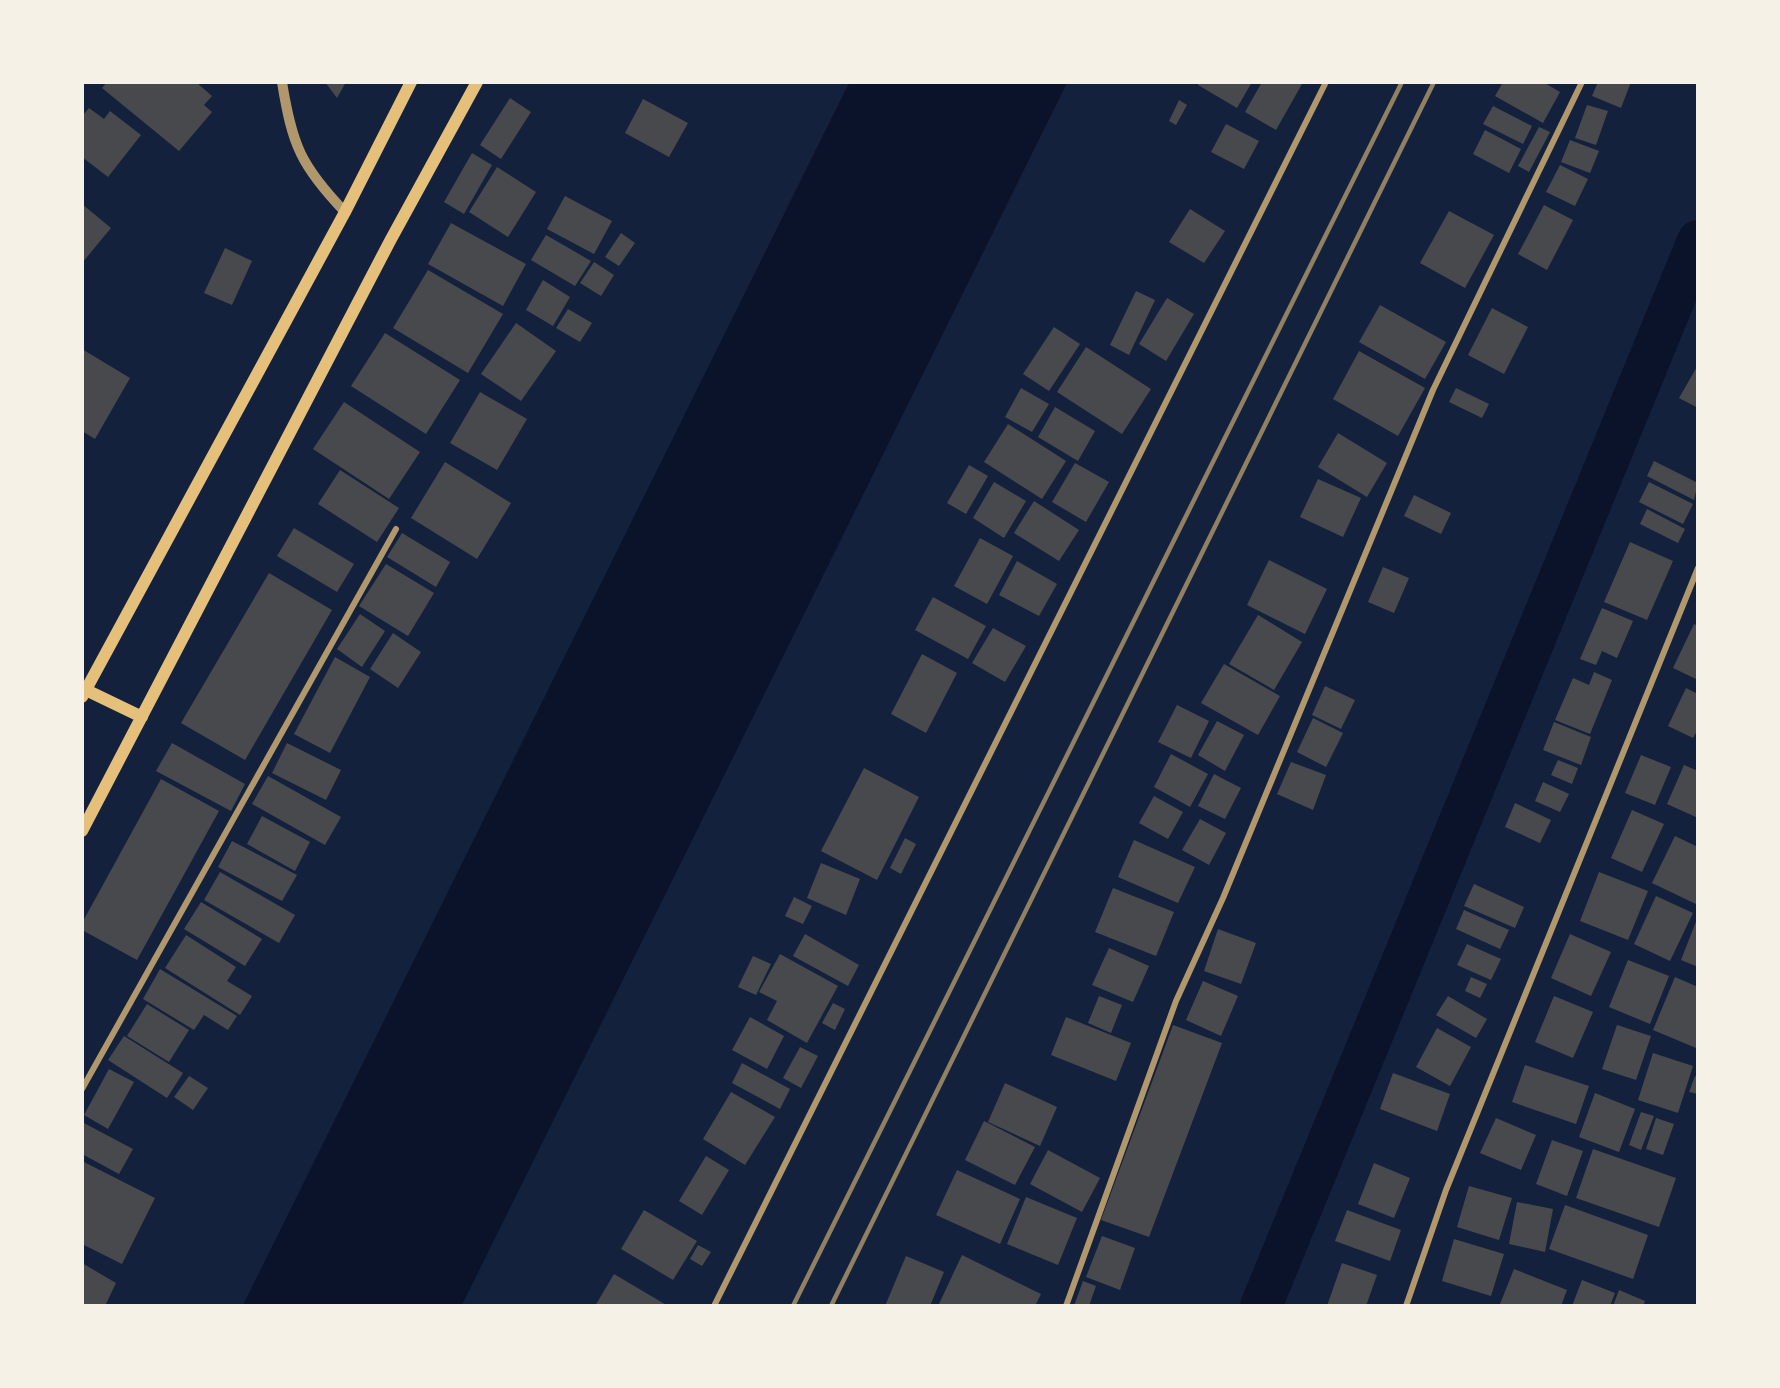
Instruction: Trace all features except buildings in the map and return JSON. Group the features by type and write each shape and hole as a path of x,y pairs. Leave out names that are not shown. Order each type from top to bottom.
{"main road":[{"path":"142,717 84,693 345,212 411,82"},
{"path":"82,831 385,252 477,82"}],"street":[{"path":"282,82 296,148 315,180 345,212"},
{"path":"714,1305 1326,82"},
{"path":"1066,1305 1176,1001 1222,898 1433,390 1582,82"},
{"path":"82,1089 396,529"},
{"path":"1406,1305 1451,1178 1698,568"}],"water":[{"path":"849,83 1067,83 462,1305 243,1305"}],"waterway":[{"path":"1261,1306 1698,241"}],"railway":[{"path":"793,1306 1402,82"},
{"path":"831,1306 1434,82"}]}
